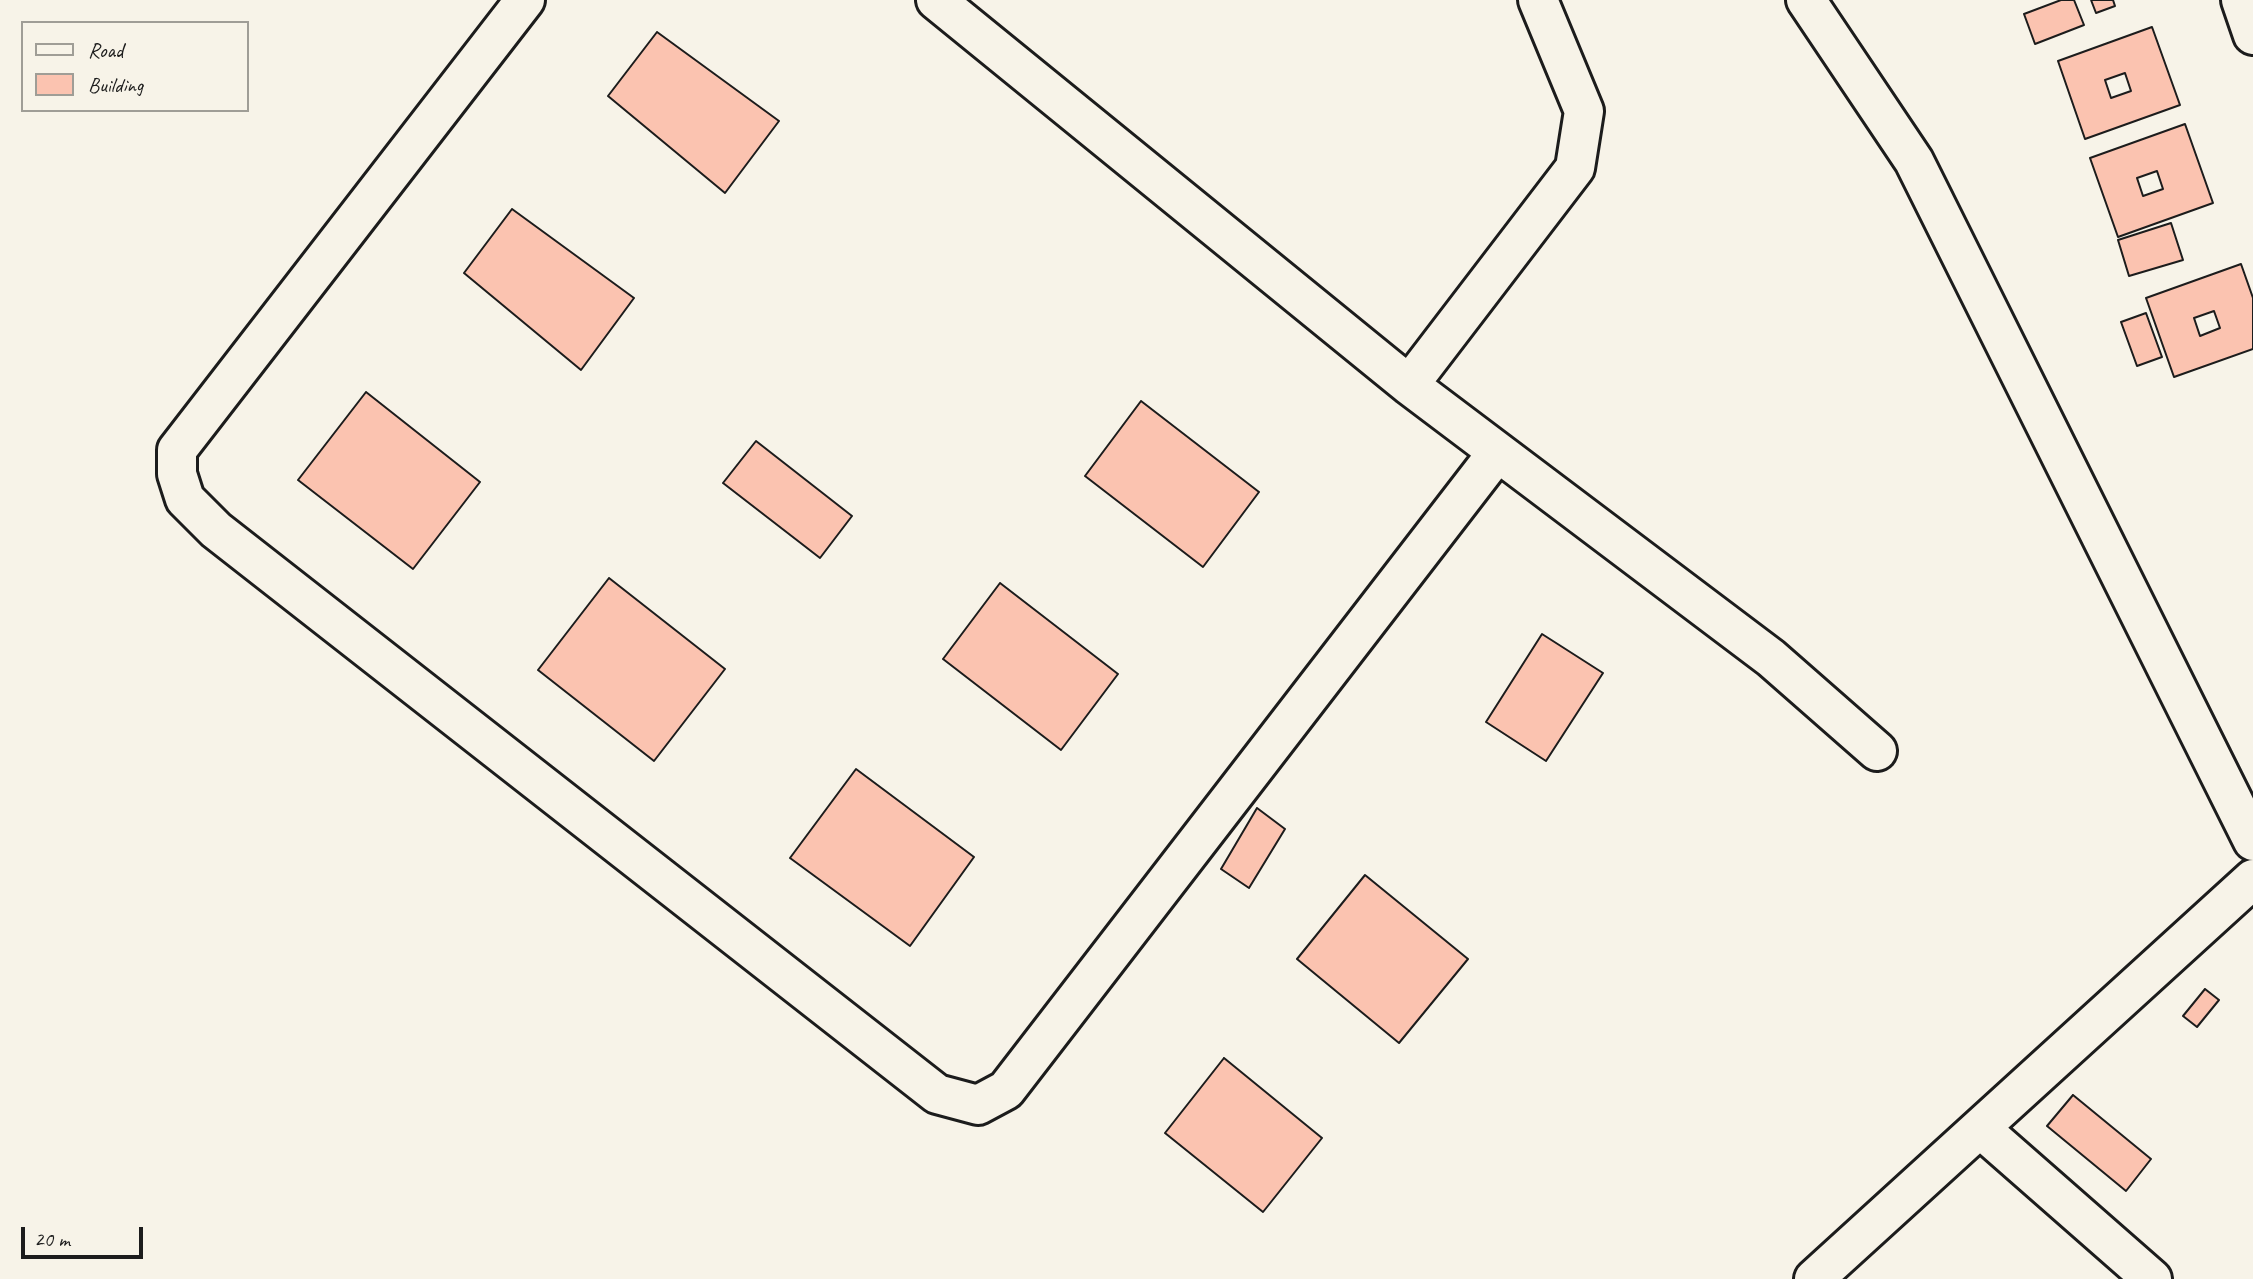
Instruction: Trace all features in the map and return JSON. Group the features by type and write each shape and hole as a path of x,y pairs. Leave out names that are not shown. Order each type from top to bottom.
{"street":[{"path":"525,0 177,450 177,474 185,499 216,530 937,1094 978,1105 1006,1090 1497,453"},
{"path":"936,0 1409,385 1771,658 1877,751"},
{"path":"1409,385 1575,168 1584,111 1538,0"},
{"path":"1806,0 1914,161 2253,841"},
{"path":"2242,0 2253,35"},
{"path":"1814,1279 2253,878"},
{"path":"1981,1129 2152,1279"}],"building":[{"path":"2061,0 2074,0 2084,25 2035,44 2024,14"},
{"path":"2091,0 2113,0 2115,6 2096,13"},
{"path":"2152,27 2180,105 2085,139 2058,61","holes":["2125,73 2131,91 2111,98 2105,80"]},
{"path":"657,32 779,121 725,193 608,96"},
{"path":"2185,124 2213,203 2118,237 2090,158","holes":["2157,171 2163,189 2143,196 2137,178"]},
{"path":"512,209 634,298 581,370 464,273"},
{"path":"2171,223 2183,260 2129,276 2118,240"},
{"path":"2241,264 2253,298 2253,349 2174,377 2146,298","holes":["2214,311 2220,328 2200,336 2194,318"]},
{"path":"2146,313 2162,357 2137,366 2121,322"},
{"path":"366,392 480,482 413,569 298,480"},
{"path":"1141,401 1259,492 1203,567 1085,476"},
{"path":"756,441 852,516 820,558 723,483"},
{"path":"609,578 725,669 654,761 538,670"},
{"path":"1000,583 1118,674 1061,750 943,659"},
{"path":"1542,634 1603,673 1546,761 1486,722"},
{"path":"856,769 974,857 910,946 790,858"},
{"path":"1257,808 1285,829 1249,888 1221,869"},
{"path":"1365,875 1468,959 1399,1043 1297,959"},
{"path":"2205,989 2219,1000 2197,1027 2183,1016"},
{"path":"1224,1058 1322,1138 1263,1212 1165,1133"},
{"path":"2073,1095 2151,1159 2126,1191 2047,1126"}]}
